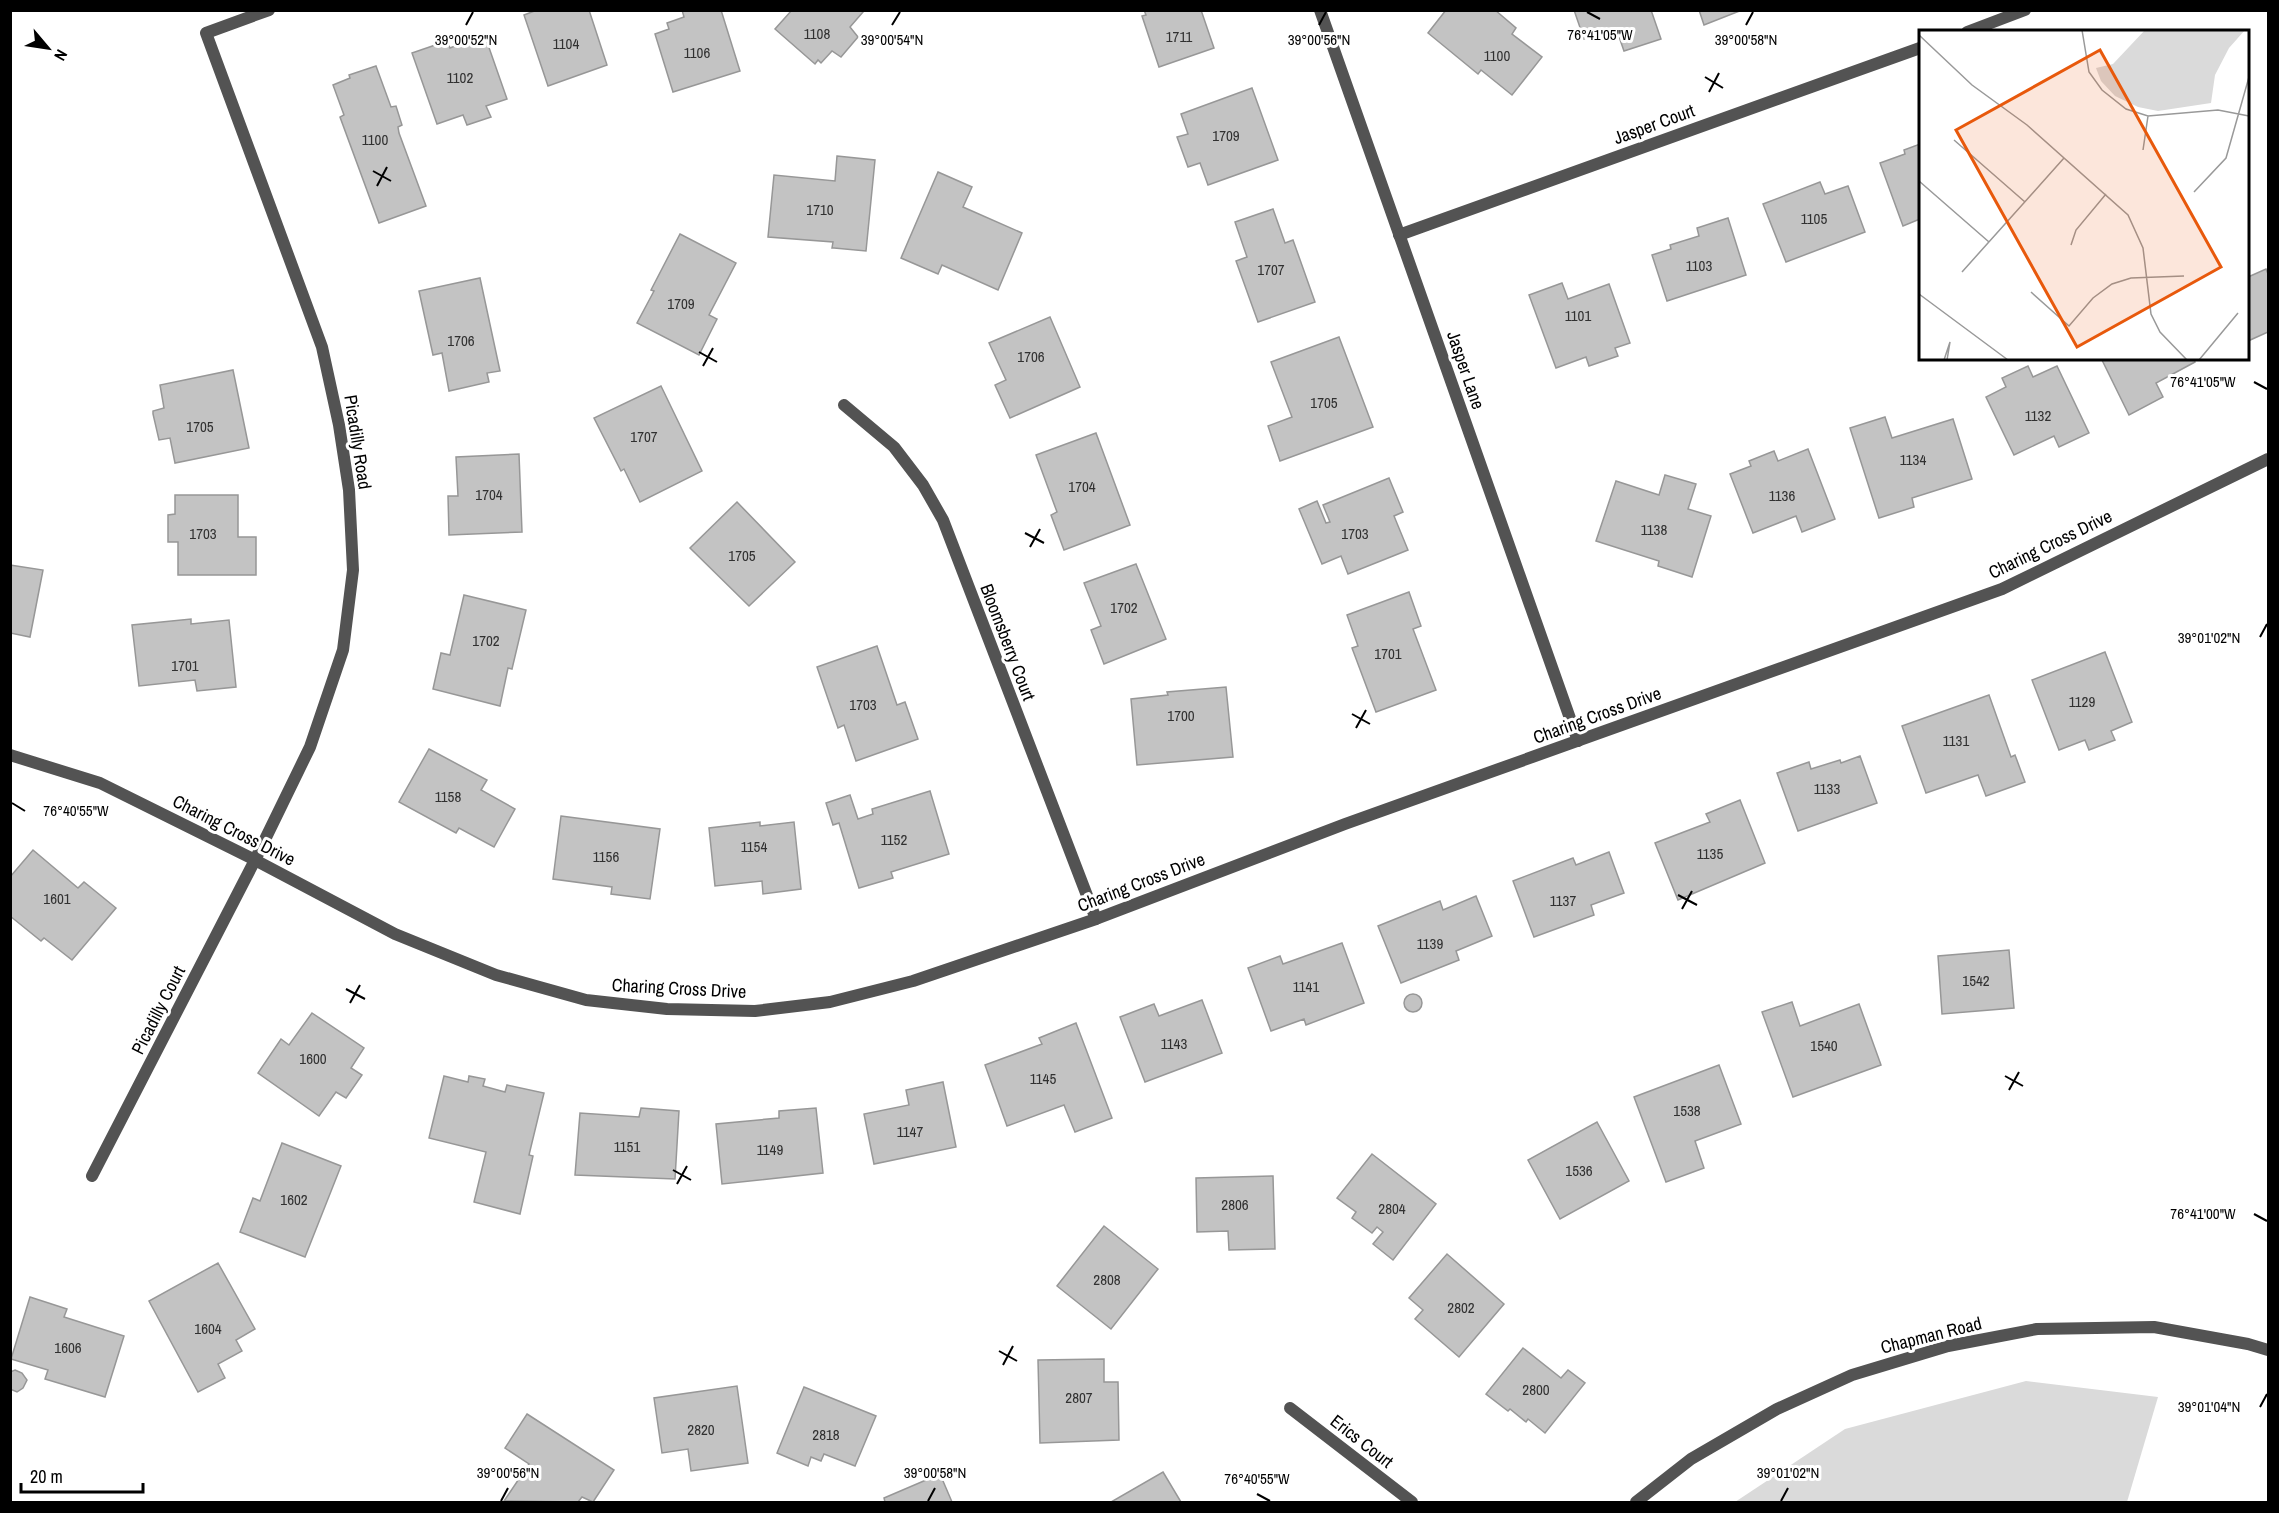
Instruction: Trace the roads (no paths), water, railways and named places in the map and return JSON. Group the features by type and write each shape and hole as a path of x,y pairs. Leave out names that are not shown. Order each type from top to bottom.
{"street":[{"name":"Picadilly Road","path":"255,860 310,747 344,650 352,570 349,490 339,425 322,347 206,33 269,10"},
{"name":"Jasper Lane","path":"1320,10 1578,741"},
{"path":"1971,30 2025,10"},
{"name":"Jasper Court","path":"1399,235 1919,48"},
{"name":"Bloomsberry Court","path":"844,405 894,447 923,485 943,520 1096,919"},
{"name":"Charing Cross Drive","path":"10,755 100,783 255,860 394,934 496,975 586,1000 667,1009 755,1011 830,1002 913,981 1096,919 1334,828 2002,588 2268,459"},
{"name":"Picadilly Court","path":"92,1176 255,860"},
{"name":"Chapman Road","path":"1636,1503 1691,1459 1777,1409 1852,1375 1948,1346 2037,1329 2154,1327 2248,1344 2268,1350"},
{"name":"Erics Court","path":"1290,1408 1412,1503"}]}
